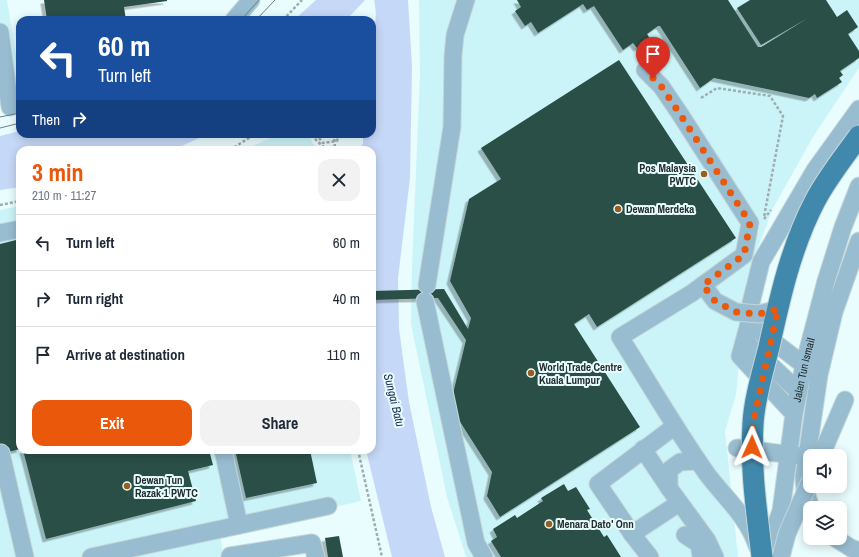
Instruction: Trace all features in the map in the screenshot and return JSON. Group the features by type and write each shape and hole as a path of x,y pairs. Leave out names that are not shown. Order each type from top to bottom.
{"main road":[{"path":"762,557 752,459 753,423 778,309 794,249 805,222 826,182 859,136"}],"street":[{"path":"237,16 251,0"},
{"path":"427,285 452,127 453,56 455,35 466,0"},
{"path":"0,33 10,107"},
{"path":"645,70 661,86 750,223 744,255 672,306 620,337 710,481 739,523 756,557"},
{"path":"794,414 740,356 749,323 751,303 761,262 815,170 859,109"},
{"name":"Jalan Tun Ismail","path":"762,557 781,511 794,414 804,365 826,281 843,228 859,186"},
{"path":"0,232 16,230"},
{"name":"Jalan Tun Ismail","path":"814,449 820,368 834,312 859,241"},
{"path":"703,285 715,301 736,312 759,314 778,309"},
{"path":"425,302 476,543 484,557"},
{"path":"749,323 804,365"},
{"path":"745,340 798,391"},
{"path":"817,449 844,400"},
{"path":"650,557 632,534 598,484 675,426"},
{"path":"737,448 803,455"},
{"path":"643,449 668,488 707,540 715,557"},
{"path":"2,453 25,557"},
{"path":"224,454 239,525"},
{"path":"668,488 669,470 680,462 698,461"},
{"path":"710,481 744,518 754,535 762,557"},
{"path":"781,557 787,534 805,493"},
{"path":"632,534 679,503"},
{"path":"91,557 328,506"},
{"path":"685,535 699,544 701,557"},
{"path":"230,557 312,543 316,557"},
{"path":"846,545 859,551"}],"path":[{"path":"288,16 302,0"},
{"path":"701,98 717,88 770,96 783,116 764,219"},
{"path":"236,146 249,138"},
{"path":"315,138 323,146"},
{"path":"318,138 324,143 337,141 338,138"},
{"path":"0,205 16,202"},
{"path":"359,454 382,557"}],"shaded area":[{"path":"0,0 7,0 16,55 16,91 0,96"},
{"path":"419,0 859,0 859,68 813,137 772,210 747,278 736,395 725,431 738,557 466,557 447,497 411,324 420,75"},
{"path":"271,138 310,138 315,146 252,146"},
{"path":"16,207 16,454 351,454 361,501 220,533 223,557 0,557 0,210"}],"water":[{"path":"316,0 365,0 350,16 298,16"},
{"name":"Sungai Batu","path":"374,0 408,0 412,66 410,178 398,278 399,329 409,402 431,507 445,557 392,557 367,454 376,454 376,146 361,146 363,144 363,138 376,138"},
{"path":"16,132 16,138 200,138 181,146 16,146 16,188 0,190 0,136"}],"building":[{"path":"44,0 167,0 124,7 125,16 46,16"},
{"path":"517,0 728,0 758,47 761,47 808,18 761,45 737,8 750,0 826,0 837,17 847,10 858,27 848,34 859,51 859,58 840,71 843,75 839,78 842,82 817,98 815,94 809,98 714,78 700,88 660,26 647,34 651,40 637,48 633,43 623,50 594,6 587,10 583,4 538,33 531,22 525,26 515,11 521,7"},
{"path":"619,60 736,238 597,327 589,314 574,324 640,427 500,517 487,496 492,472 450,406 466,340 438,298 376,300 376,291 444,289 468,329 471,318 450,281 469,199 501,179 481,148"},
{"path":"16,240 16,450 0,454 0,244"},
{"name":"Dewan Tun Razak 1 PWTC","path":"24,454 210,454 213,465 188,471 196,501 46,539"},
{"path":"236,454 311,454 317,483 246,498"},
{"name":"Menara Dato' Onn","path":"564,484 568,491 576,487 590,509 587,510 604,537 607,535 621,557 501,557 491,541 497,537 493,529 515,515 517,518 543,501 541,498"},
{"path":"339,536 343,557 328,557 325,538"}],"tram line":[{"path":"245,16 259,0"},
{"path":"260,16 275,0"},
{"path":"0,117 16,114"},
{"path":"0,128 16,124"}],"place":[{"name":"Pos Malaysia PWTC","path":"704,174"},
{"name":"Dewan Merdeka","path":"618,209"},
{"name":"World Trade Centre Kuala Lumpur","path":"531,373"},
{"name":"Dewan Tun Razak 1 PWTC","path":"127,486"},
{"name":"Menara Dato' Onn","path":"549,524"}],"route":[{"path":"653,78 661,86 680,114 750,223 744,255 703,285 715,301 736,312 759,314 778,309 759,388 753,423 752,447"}]}
